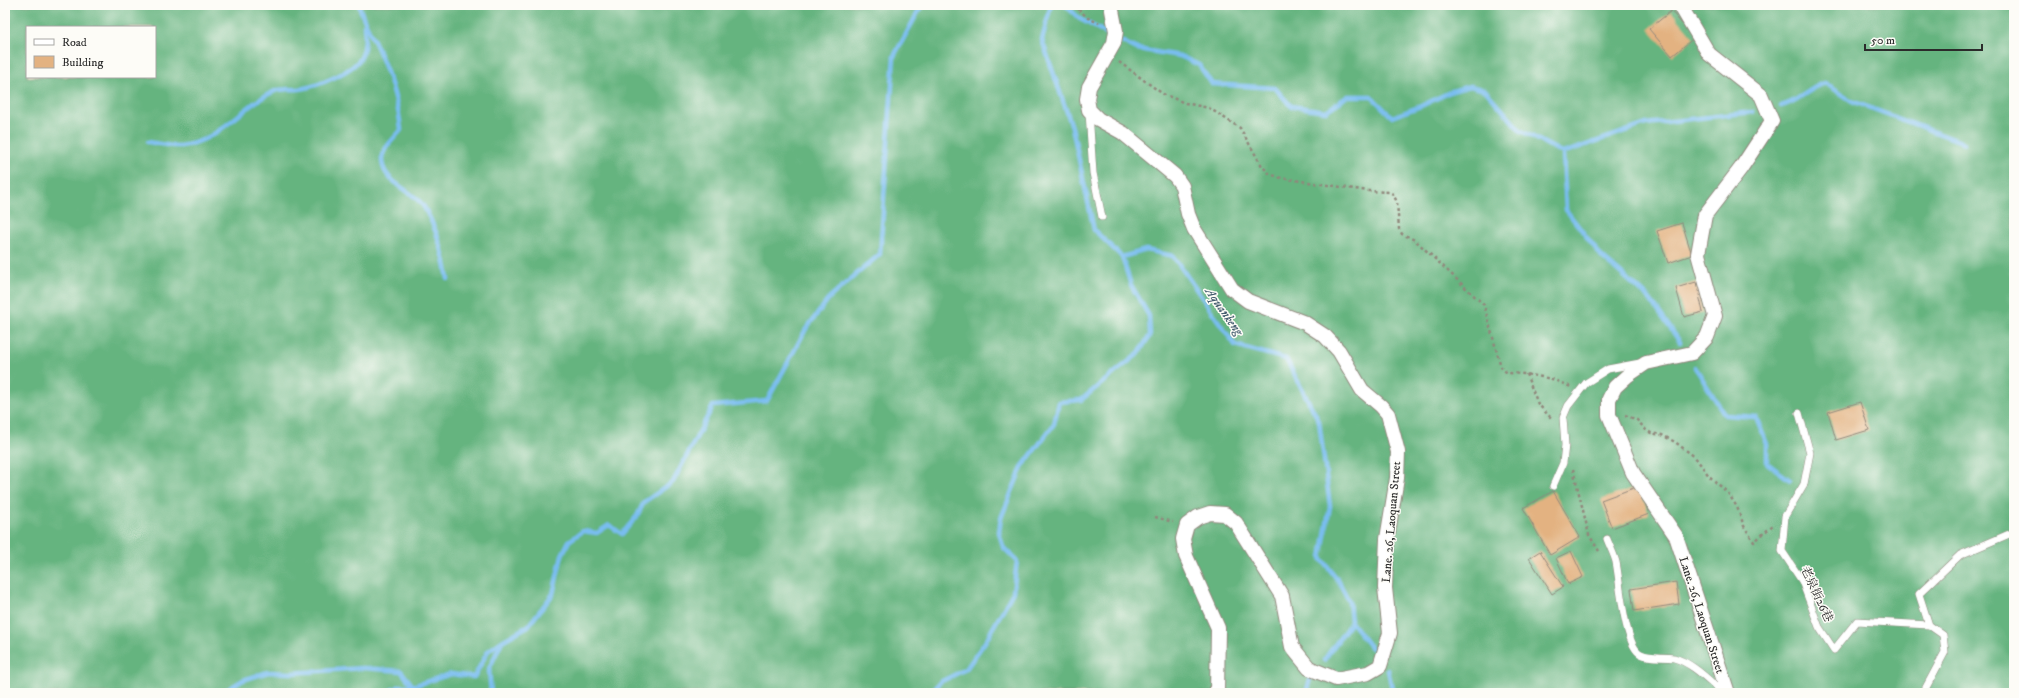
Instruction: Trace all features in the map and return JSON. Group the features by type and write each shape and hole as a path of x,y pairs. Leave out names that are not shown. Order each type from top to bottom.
{"street":[{"path":"1089,110 1087,99 1089,87 1114,43 1116,31 1110,5"},
{"path":"1609,399 1615,387 1627,376 1646,363 1692,353 1707,337 1715,316 1698,254 1705,214 1742,168 1772,121 1761,95 1710,54 1680,5"},
{"name":"Lane. 26, Laoquan Street","path":"1089,110 1098,119 1123,133 1175,176 1182,186 1188,214 1194,229 1232,289 1248,300 1305,323 1325,336 1339,351 1362,390 1388,414 1398,452 1397,478 1388,533 1385,588 1390,634 1380,666 1368,673 1336,679 1309,668 1292,647 1282,596 1236,523 1225,514 1210,513 1198,517 1187,525"},
{"name":"Lane. 26, Laoquan Street","path":"1609,399 1610,415 1633,473 1676,536 1728,693"},
{"path":"1187,525 1183,539 1186,556 1218,628 1217,693"}],"lane":[{"path":"1089,110 1093,174 1102,217"},
{"path":"1552,486 1564,457 1565,444 1563,418 1568,406 1586,383 1608,369 1646,363"},
{"name":"老泉街26巷","path":"1799,412 1810,452 1804,484 1784,516 1782,551 1802,581 1819,626 1834,650 1857,621 1929,626"},
{"path":"1923,693 1946,652 1943,635 1929,626 1919,594 1960,555 2014,532"},
{"path":"1607,539 1616,561 1626,623 1630,642 1634,649 1640,654 1650,657 1674,658 1685,662 1724,693"}],"path":[{"path":"1074,5 1088,18 1116,31"},
{"path":"1107,56 1121,62 1163,94 1185,102 1209,108 1240,128 1262,166 1270,174 1281,178 1368,191 1389,192 1393,194 1397,202 1399,229 1402,234 1415,240 1484,305 1501,367 1507,373 1526,374 1552,379 1576,389 1586,383"},
{"path":"1526,374 1538,404 1552,418 1553,424"},
{"path":"1609,399 1624,415 1637,420 1646,430 1675,442 1695,457 1708,476 1728,493 1737,507 1744,526 1754,542 1784,516"},
{"path":"1573,468 1589,535 1595,547 1604,555"},
{"path":"1155,517 1187,525"}],"green space":[{"path":"5,5 2014,5 2014,693 5,693"}],"building":[{"path":"1671,11 1694,38 1672,56 1649,29"},
{"path":"1682,223 1692,255 1668,263 1657,231"},
{"path":"1696,282 1703,312 1684,317 1676,288"},
{"path":"1860,402 1869,430 1836,440 1828,412"},
{"path":"1639,486 1649,514 1612,528 1601,500"},
{"path":"1553,491 1580,537 1550,555 1523,508"},
{"path":"1540,551 1563,587 1552,594 1529,558"},
{"path":"1571,551 1583,577 1568,584 1556,558"},
{"path":"1676,582 1679,604 1634,611 1631,589"}],"waterway":[{"path":"359,5 388,76 400,121 401,130 389,144 382,157 384,169 393,181 413,195 424,207 433,224 448,279"},
{"path":"491,693 489,669 502,641 528,626 553,594 562,555 569,541 583,531 597,533 609,525 622,534 637,516 644,502 673,482 713,406 767,401 806,329 830,297 880,254 894,56 922,5"},
{"name":"Aquankeng","path":"1051,5 1042,40 1072,127 1094,230 1122,257 1146,250 1173,256 1235,345 1286,359 1319,421 1330,506 1321,558 1338,580 1349,601 1351,622 1371,648"},
{"path":"1065,5 1080,19 1108,34"},
{"path":"148,142 177,146 196,143 220,130 251,105 275,91 306,88 335,77 352,67 362,55 365,44 364,25"},
{"path":"1123,42 1137,49 1180,56 1199,65 1212,84 1275,88 1291,106 1326,111 1348,96 1371,96 1392,117 1421,106 1452,91 1470,86 1485,90 1520,130 1563,153 1646,124 1753,112"},
{"path":"1781,106 1792,102 1819,85 1825,83 1852,101 1964,143"},
{"path":"1563,153 1566,210 1602,257 1649,298 1680,342"},
{"path":"930,693 940,682 966,669 985,642 1013,592 1017,561 1003,547 999,532 1001,518 1022,467 1054,424 1059,402 1081,400 1138,354 1150,335 1149,316 1131,285 1122,257"},
{"path":"1695,367 1725,415 1756,417 1767,444 1767,463 1790,480"},
{"path":"1324,660 1351,622"},
{"path":"385,693 400,686 413,686 451,674 474,677 488,651 502,641"},
{"path":"222,693 243,680 268,672 291,673 363,668 401,671 413,686"},
{"name":"Aquankeng","path":"1388,670 1393,693"},
{"path":"1306,693 1310,679"}]}
